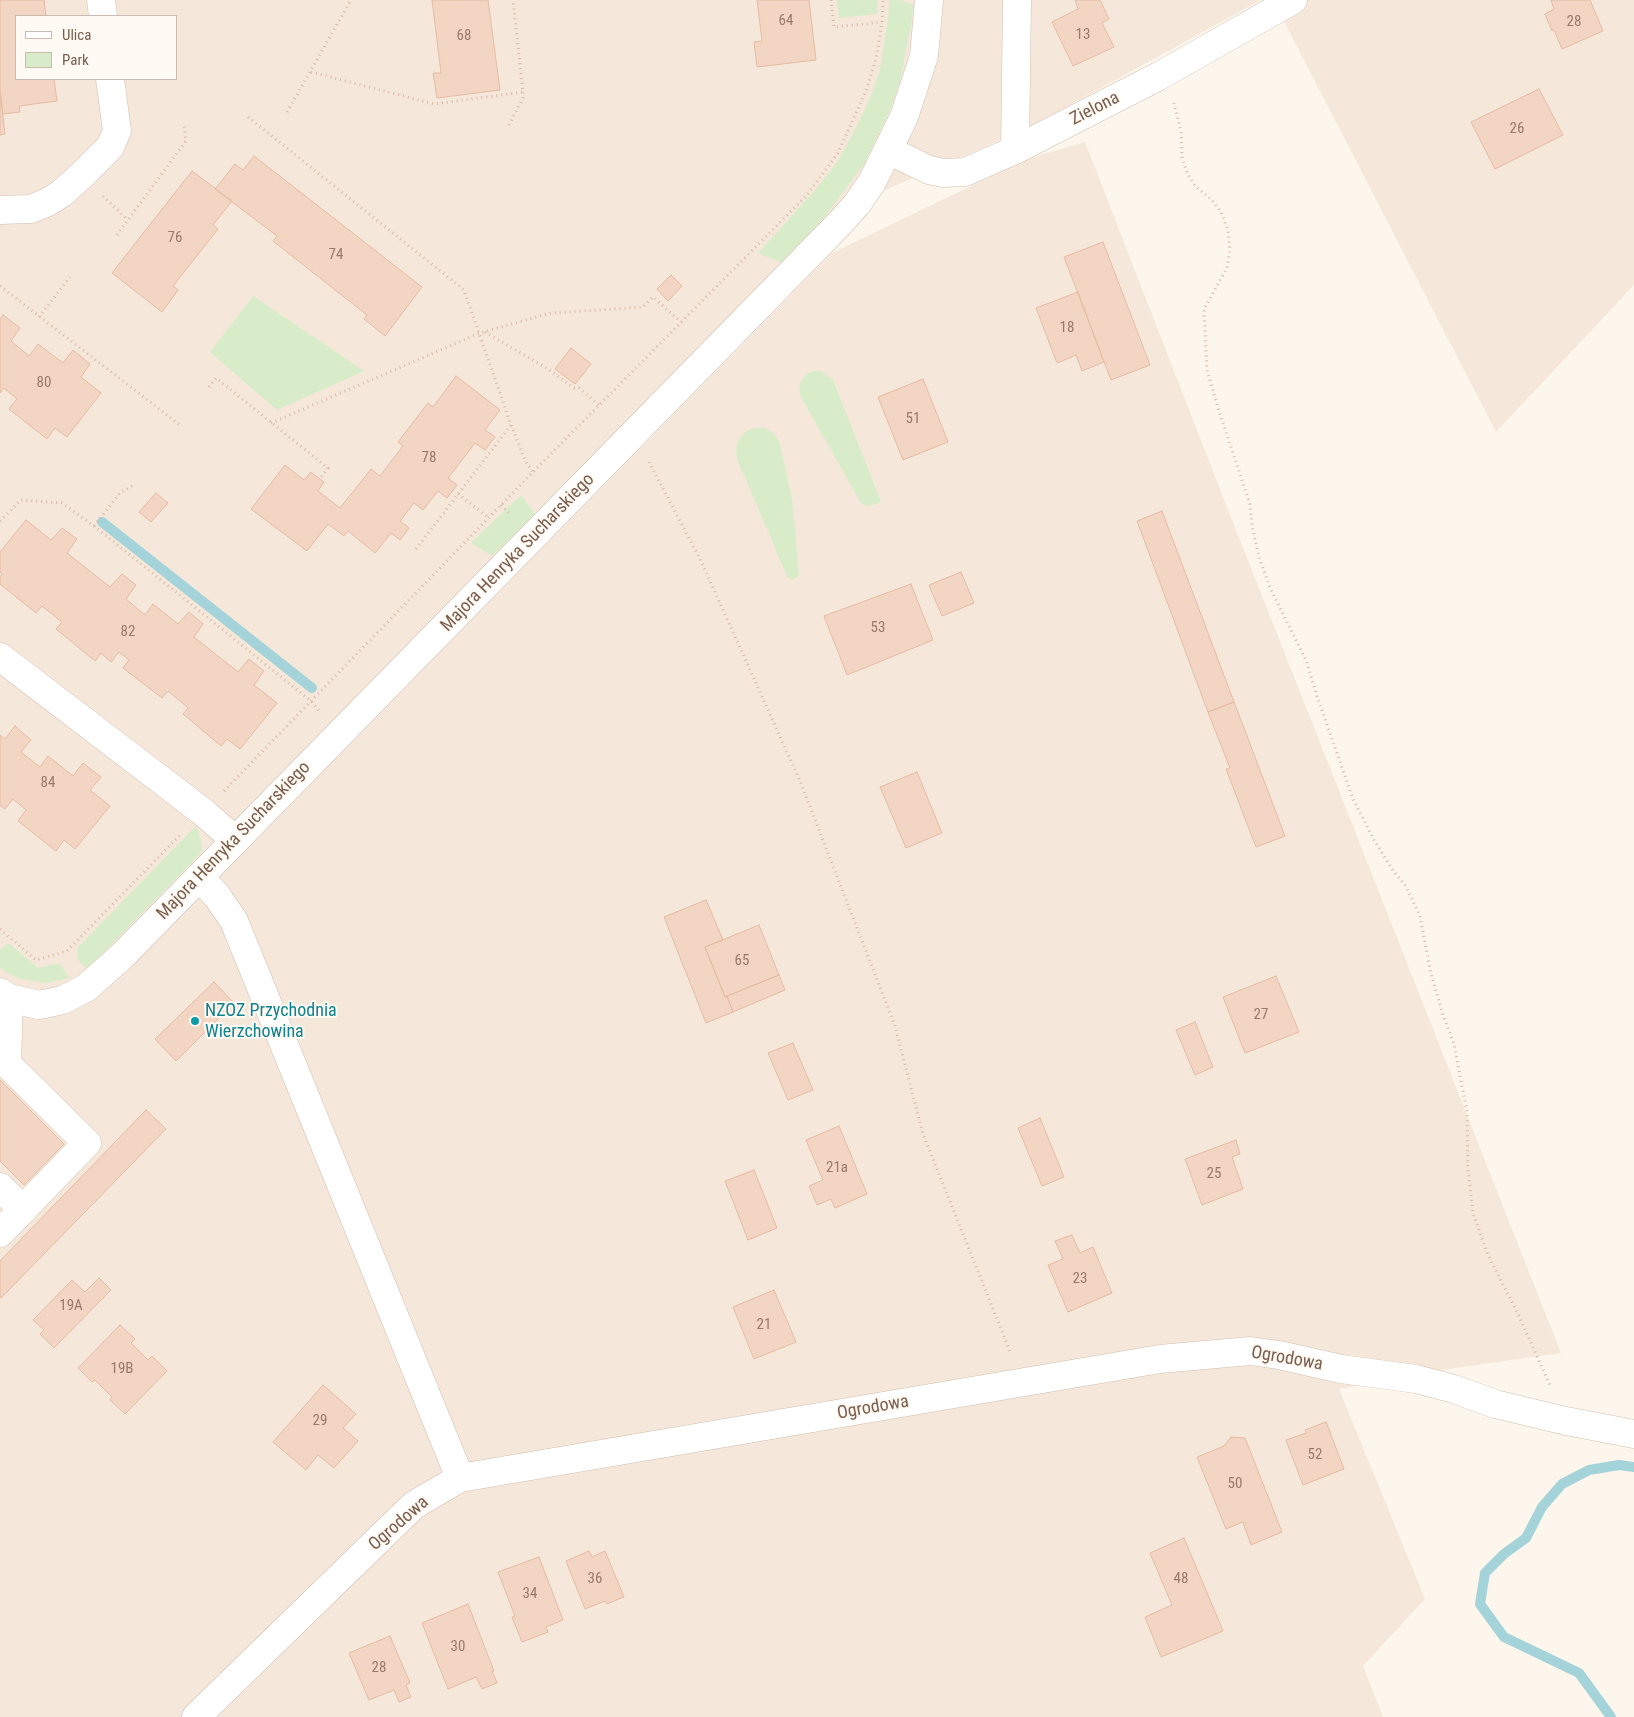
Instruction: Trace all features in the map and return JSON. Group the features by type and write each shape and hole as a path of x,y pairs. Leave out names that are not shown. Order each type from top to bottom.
{"street":[{"path":"101,0 103,15"},
{"name":"Majora Henryka Sucharskiego","path":"3,1000 39,1005 64,1000 86,988 122,956 534,538 840,223 857,204 872,182 904,117 924,56 929,0"},
{"path":"1015,150 1017,0"},
{"name":"Zielona","path":"888,150 929,170 954,174 966,172 1015,150 1159,76 1293,0"},
{"path":"0,210 31,209 48,202 62,193 110,147 117,131 110,80"},
{"path":"0,657 203,812 235,840"},
{"path":"199,877 217,896 234,921 460,1478"},
{"path":"0,1233 88,1143 6,1064 3,1000"},
{"path":"0,1187 23,1210"},
{"name":"Ogrodowa","path":"196,1717 414,1505 460,1478 1160,1359 1250,1351 1279,1355 1342,1369 1416,1379 1454,1389 1495,1404 1566,1422 1634,1434"}],"path":[{"path":"288,112 351,0"},
{"path":"509,125 523,98 513,0"},
{"path":"831,0 834,27 882,22"},
{"path":"0,929 36,960 67,951 533,472 807,195 838,153 866,92 876,59 882,22 882,0"},
{"path":"311,72 434,104 522,92"},
{"path":"1159,76 1174,103 1181,131 1182,158 1188,175 1196,187 1221,212 1228,230 1230,250 1227,268 1204,309 1207,370 1218,411 1250,504 1252,526 1259,557 1271,590 1306,660 1353,799 1374,840 1404,884 1420,916 1431,974 1454,1044 1467,1112 1468,1170 1473,1213 1488,1255 1518,1314 1566,1422"},
{"path":"248,117 464,290 511,425 526,462 533,472"},
{"path":"117,235 186,141 184,124"},
{"path":"39,317 70,277"},
{"path":"0,286 180,425"},
{"path":"271,423 480,333 551,313 643,308 653,297 681,322"},
{"path":"485,332 548,369 574,388 579,388 599,405"},
{"path":"210,387 216,378 328,468 320,479"},
{"path":"416,549 511,425"},
{"path":"634,433 701,562 800,781 895,1026 923,1134 1022,1382"},
{"path":"94,526 120,494 132,486"},
{"path":"458,494 489,518"},
{"path":"0,521 21,500 62,503 94,526 311,701 340,733"}],"shaded area":[{"path":"0,0 1261,0 1030,127 833,213 240,816 254,842 832,253 1027,159 1085,142 1561,1353 1455,1368 1339,1389 1425,1599 1363,1666 1383,1717 0,1717"},
{"path":"1273,0 1634,0 1634,285 1496,432"}],"green space":[{"path":"837,0 878,0 877,14 839,18"},
{"path":"889,0 899,0 914,5 911,25 900,81 890,110 864,164 826,215 782,263 758,253 816,189 837,162 853,134 870,98 880,70"},
{"path":"253,296 364,371 277,410 210,352"},
{"path":"822,371 833,380 881,502 870,506 861,503 800,395 799,386 802,379 808,373"},
{"path":"764,428 772,432 780,445 792,499 796,539 799,576 792,580 787,576 737,459 737,443 740,437 746,431"},
{"path":"521,495 535,514 492,556 471,543"},
{"path":"196,826 202,843 200,854 86,968 78,960 78,947"},
{"path":"7,944 10,944 38,968 60,964 69,978 45,983 20,979 9,974 0,968 0,950"}],"building":[{"path":"0,0 44,0 46,15 15,15 15,80 54,80 57,101 19,106 20,112 3,114 0,91"},
{"path":"432,0 488,0 500,90 437,98 433,73 441,73"},
{"path":"757,0 809,0 816,60 757,67 754,42 762,41"},
{"path":"1075,0 1100,0 1109,19 1102,23 1114,47 1073,66 1052,22 1078,9"},
{"path":"1551,0 1590,0 1603,31 1562,49 1545,14 1554,9"},
{"path":"1539,89 1563,135 1495,169 1471,122"},
{"path":"0,91 5,134 0,135"},
{"path":"254,156 422,287 385,336 364,319 367,315 273,241 277,236 215,189 235,164 243,170"},
{"path":"192,171 232,201 213,225 218,229 173,286 178,290 162,312 112,273"},
{"path":"1103,242 1150,365 1111,380 1064,257"},
{"path":"671,275 682,286 668,301 657,289"},
{"path":"1078,292 1104,362 1082,371 1076,355 1057,363 1036,308"},
{"path":"3,315 20,328 11,341 29,356 38,344 63,363 73,350 90,364 81,377 101,393 67,437 55,428 47,439 9,409 17,399 4,388 0,393 0,319"},
{"path":"571,348 591,364 575,384 555,369"},
{"path":"456,376 500,410 485,430 495,437 485,450 475,443 448,478 457,485 447,498 438,491 423,510 414,503 400,521 409,528 400,540 391,533 375,553 348,531 344,536 328,524 307,551 251,509 285,465 304,480 311,472 324,482 318,491 340,508 371,469 380,476 403,446 398,442 428,403 433,407"},
{"path":"923,379 948,442 903,460 878,397"},
{"path":"156,493 168,503 151,522 139,512"},
{"path":"1162,511 1234,702 1208,712 1137,521"},
{"path":"26,520 51,540 62,528 77,539 67,553 110,587 122,574 136,585 126,599 145,615 153,604 178,624 189,612 203,624 194,637 238,672 249,659 264,671 254,685 277,703 240,749 227,739 221,746 183,714 188,708 168,691 162,698 123,668 129,660 119,652 111,662 101,653 95,661 56,629 62,622 42,606 36,613 0,584 2,574 0,572 0,552"},
{"path":"961,572 974,603 942,616 929,585"},
{"path":"911,584 933,640 847,675 824,616"},
{"path":"1234,702 1285,836 1256,847 1226,769 1230,768 1208,712"},
{"path":"15,726 31,740 21,752 40,767 48,756 73,776 83,763 101,777 90,790 110,806 75,849 64,840 56,851 18,821 26,810 13,799 5,809 0,805 0,735 5,739"},
{"path":"917,772 942,833 906,848 880,787"},
{"path":"706,900 723,940 705,947 733,1012 706,1023 664,917"},
{"path":"759,925 779,975 725,997 705,947"},
{"path":"779,975 785,990 733,1012 727,996"},
{"path":"1276,976 1299,1032 1245,1053 1223,997"},
{"name":"NZOZ Przychodnia Wierzchowina","path":"214,982 234,1003 176,1061 155,1039"},
{"path":"1195,1022 1213,1067 1195,1075 1176,1030"},
{"path":"793,1043 813,1090 788,1100 768,1053"},
{"path":"0,1080 64,1144 24,1185 0,1161"},
{"path":"146,1110 166,1129 1,1298 0,1261"},
{"path":"1040,1118 1064,1177 1042,1186 1018,1128"},
{"path":"839,1126 867,1194 835,1208 831,1199 817,1205 809,1186 823,1180 806,1140"},
{"path":"1236,1140 1240,1154 1232,1157 1243,1189 1202,1205 1185,1159"},
{"path":"754,1170 777,1228 748,1240 725,1181"},
{"path":"1072,1235 1080,1253 1093,1247 1112,1293 1068,1312 1048,1265 1063,1259 1055,1241"},
{"path":"99,1278 111,1290 54,1348 40,1334 44,1330 33,1320 72,1280 85,1292"},
{"path":"774,1290 796,1342 754,1359 733,1307"},
{"path":"120,1325 135,1339 131,1343 148,1360 152,1356 167,1371 125,1414 110,1400 112,1397 95,1380 92,1382 78,1368"},
{"path":"323,1385 356,1414 343,1428 358,1441 334,1468 318,1455 306,1470 273,1442"},
{"path":"1326,1422 1344,1469 1303,1485 1286,1440 1306,1433 1305,1430"},
{"path":"1231,1437 1245,1438 1282,1532 1251,1545 1243,1522 1226,1529 1197,1457 1224,1446"},
{"path":"1184,1538 1223,1631 1161,1657 1145,1617 1172,1605 1150,1553"},
{"path":"589,1551 592,1557 605,1551 624,1597 607,1604 605,1601 585,1609 566,1561"},
{"path":"539,1557 563,1620 546,1627 548,1632 522,1642 512,1617 515,1616 498,1572"},
{"path":"468,1604 497,1683 482,1689 476,1677 448,1689 422,1623"},
{"path":"390,1636 410,1683 406,1685 411,1697 399,1702 394,1690 369,1700 349,1653"}],"waterway":[{"path":"102,522 312,688"},
{"path":"1611,1717 1579,1673 1504,1637 1480,1604 1485,1573 1504,1554 1526,1538 1542,1507 1562,1484 1589,1470 1619,1465 1634,1467"}],"place":[{"name":"NZOZ Przychodnia Wierzchowina","path":"195,1021"}]}
